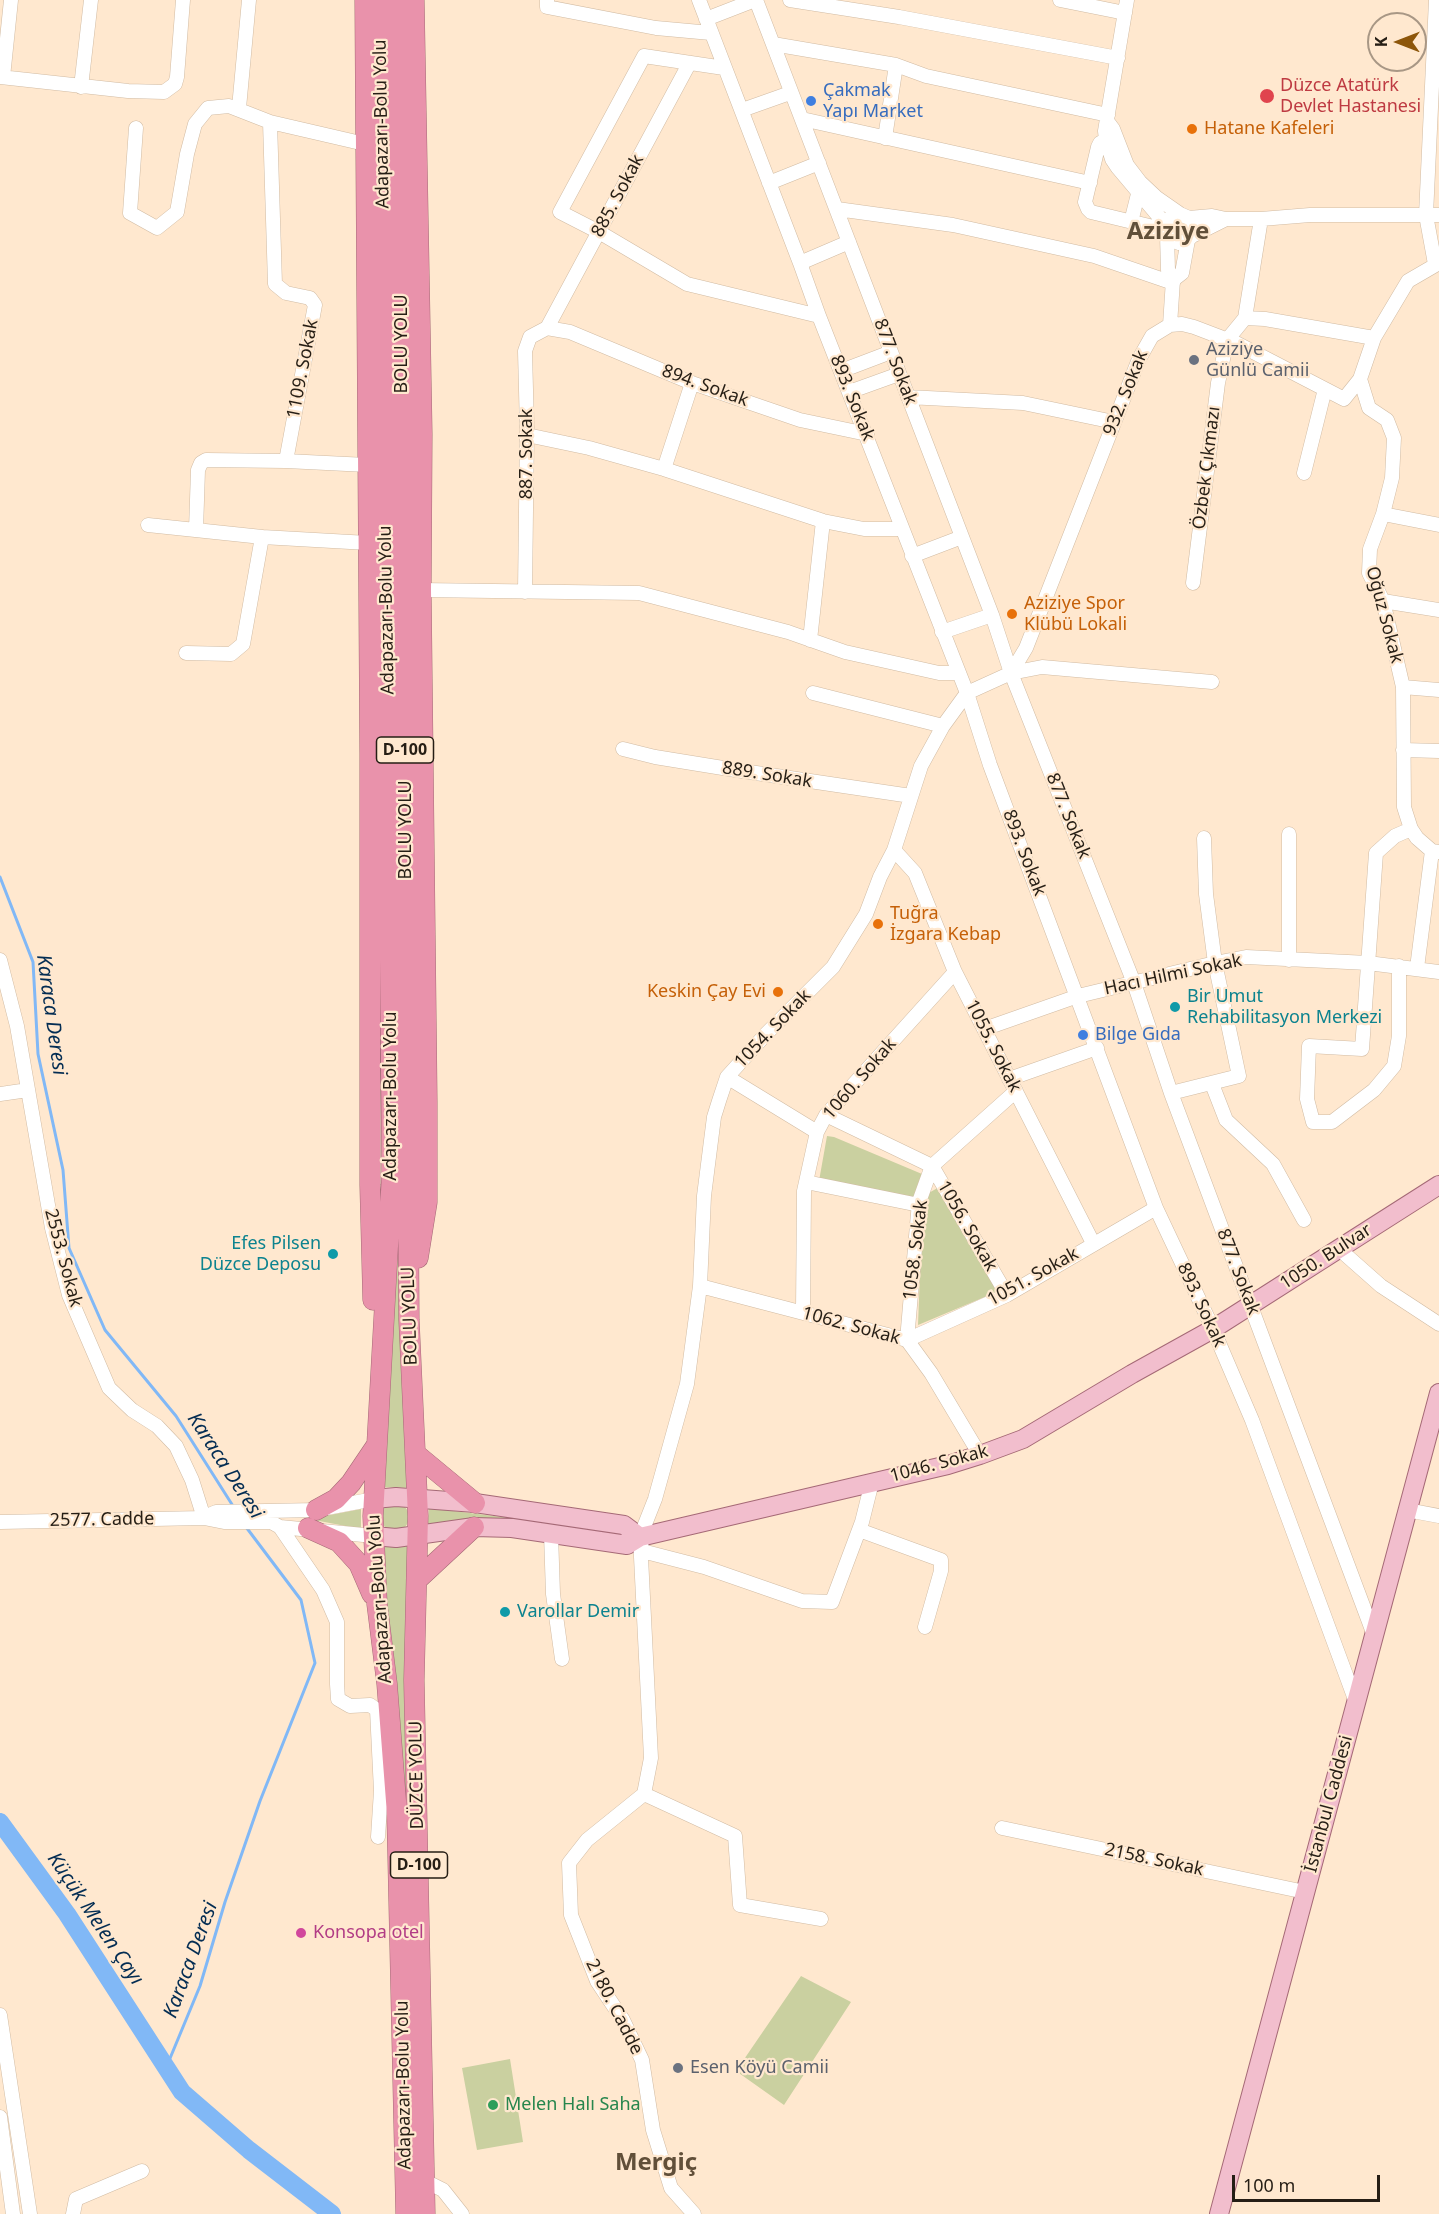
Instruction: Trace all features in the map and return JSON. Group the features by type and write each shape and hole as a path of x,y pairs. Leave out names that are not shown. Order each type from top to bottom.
{"highway":[{"path":"365,0 370,1185 373,1318 379,1383"},
{"name":"Adapazarı-Bolu Yolu","path":"381,0 392,1174 375,1446 374,1536 377,1604 387,1684 397,1814 405,2214"},
{"name":"BOLU YOLU","path":"400,0 409,1320 418,1516"},
{"path":"409,1320 427,1202 421,590 422,434 414,0"},
{"path":"316,1510 336,1499 351,1484 375,1446"},
{"path":"417,1455 475,1503"},
{"name":"DÜZCE YOLU","path":"418,1516 414,1680 425,2197"},
{"path":"418,1579 474,1527"},
{"path":"308,1528 339,1542 359,1564 377,1604"}],"main road":[{"name":"1050. Bulvar","path":"1213,1329 1439,1185"},
{"name":"1046. Sokak","path":"418,1516 474,1527 512,1528 627,1545 640,1537 948,1465 980,1455 1023,1439 1213,1329"},
{"name":"İstanbul Caddesi","path":"1219,2214 1439,1393"},
{"path":"374,1499 396,1497 418,1516"},
{"path":"374,1536 396,1538 418,1516 475,1503 624,1524 640,1537"}],"street":[{"path":"11,0 2,77 156,93 170,89 175,84 183,0"},
{"path":"81,87 90,0"},
{"path":"239,108 249,0"},
{"path":"547,0 547,7 656,28 711,33"},
{"name":"893. Sokak","path":"699,0 819,316 967,693 990,765 1156,1208 1213,1329 1252,1420 1356,1702"},
{"path":"706,19 756,0"},
{"name":"877. Sokak","path":"756,0 992,615 1011,673 1134,983 1171,1093 1374,1635"},
{"path":"790,0 899,17 1118,58"},
{"path":"1060,0 1126,6 1106,140 1112,159 1166,230 1170,239 1179,243 1226,219"},
{"path":"1344,399 1360,379 1374,338 1408,281 1437,264 1433,215 1436,0"},
{"path":"773,44 896,65 926,76 1108,118"},
{"path":"724,68 644,56 560,212 687,285 819,316"},
{"name":"885. Sokak","path":"547,328 689,64"},
{"path":"885,138 896,65"},
{"path":"742,110 790,93"},
{"path":"136,128 130,213 157,228 177,212 187,154 195,124 208,108 229,106 239,108 270,122 365,144"},
{"path":"1108,118 1122,155 1134,174 1157,198 1185,216 1194,226 1182,273 1173,282"},
{"path":"802,119 1090,183"},
{"name":"1109. Sokak","path":"270,122 275,284 286,293 310,298 315,305 286,461"},
{"path":"1106,140 1098,147 1085,202 1088,209 1091,212 1166,230"},
{"path":"769,183 819,163"},
{"path":"1131,222 1138,194"},
{"path":"837,209 977,230 1094,256 1173,282"},
{"path":"1369,408 1344,399 1227,340 1188,326 1170,325 1173,282 1168,270 1166,230 1171,217 1185,216 1261,219 1310,215 1433,215"},
{"path":"1261,219 1245,318 1265,319 1374,338"},
{"path":"800,262 849,242"},
{"name":"Özbek Çıkmazı","path":"1193,583 1218,384 1227,340 1245,318"},
{"name":"932. Sokak","path":"1011,673 1026,648 1144,347 1152,336 1170,325"},
{"name":"894. Sokak","path":"547,328 570,332 692,383 800,420 867,434"},
{"name":"887. Sokak","path":"525,592 527,435 525,351 530,336 547,328"},
{"path":"841,371 891,352"},
{"path":"849,392 899,374"},
{"path":"1360,379 1369,408"},
{"path":"664,469 692,383"},
{"path":"1304,472 1325,389"},
{"path":"908,397 1023,403 1114,422"},
{"name":"Oğuz Sokak","path":"1369,408 1387,420 1395,438 1392,478 1383,514 1370,549 1369,573 1383,601 1403,687 1404,807 1411,829 1417,838 1436,852"},
{"path":"527,435 589,448 664,469 823,520 864,529 902,530"},
{"path":"196,530 198,470 203,461 208,459 367,465"},
{"path":"1383,514 1439,525"},
{"path":"810,640 823,520"},
{"path":"147,525 262,537 368,543"},
{"path":"186,654 231,654 243,644 262,537"},
{"path":"912,556 962,537"},
{"path":"421,590 639,593 788,632 845,652 945,674 958,673"},
{"path":"1383,601 1439,610"},
{"path":"942,632 992,615"},
{"path":"967,693 1011,673 1042,667 1212,682"},
{"path":"1403,687 1439,690"},
{"path":"813,693 943,726"},
{"name":"1054. Sokak","path":"640,1537 656,1499 687,1384 700,1286 704,1196 714,1117 727,1077 833,967 866,914 880,877 894,850 921,766 943,726 967,693"},
{"name":"889. Sokak","path":"623,749 729,770 911,796"},
{"path":"1403,750 1439,751"},
{"path":"1399,966 1399,1036 1395,1066 1374,1090 1332,1122 1313,1122 1307,1099 1309,1046 1362,1049 1376,853 1395,836 1411,829"},
{"path":"1289,834 1289,960"},
{"path":"1171,1093 1239,1076 1215,963 1206,894 1204,838"},
{"name":"1055. Sokak","path":"894,850 915,873 955,972 1093,1243"},
{"path":"1417,968 1436,852"},
{"name":"Hacı Hilmi Sokak","path":"984,1029 1078,996 1246,957 1368,963 1439,972"},
{"name":"2553. Sokak","path":"0,960 18,1026 52,1228 69,1295 109,1388 132,1410 157,1426 176,1446 192,1480 214,1517"},
{"name":"1060. Sokak","path":"802,1312 804,1191 817,1132 826,1115 955,972"},
{"path":"1012,1085 1097,1048"},
{"path":"727,1077 817,1132"},
{"path":"1212,1084 1226,1120 1273,1164 1304,1220"},
{"name":"1058. Sokak","path":"907,1340 919,1205 932,1166 1012,1085"},
{"path":"0,1094 28,1090"},
{"name":"1056. Sokak","path":"826,1115 932,1166 1007,1295"},
{"path":"806,1182 919,1205"},
{"name":"1051. Sokak","path":"907,1340 1007,1295 1156,1208"},
{"path":"1338,1248 1381,1286 1439,1324"},
{"name":"1062. Sokak","path":"700,1286 907,1340 931,1373 980,1455"},
{"path":"640,1537 642,1551 704,1567 802,1601 832,1602 859,1530 872,1482"},
{"path":"214,1517 261,1511 316,1510 374,1499"},
{"path":"1407,1510 1439,1516"},
{"path":"214,1517 374,1536"},
{"name":"2577. Cadde","path":"0,1522 214,1517"},
{"path":"276,1525 323,1590 337,1622 338,1699 350,1706 370,1705 377,1710 381,1791 378,1837"},
{"path":"859,1530 941,1560 941,1571 925,1627"},
{"path":"551,1534 553,1594 562,1659"},
{"path":"640,1537 651,1758 644,1794 735,1836 740,1905 821,1919"},
{"name":"2180. Cadde","path":"644,1794 587,1840 569,1863 571,1915 597,1982 623,2020 642,2060 653,2130 671,2188 694,2214"},
{"name":"2158. Sokak","path":"1002,1828 1305,1892"},
{"path":"0,2015 30,2214"},
{"path":"0,2117 4,2173 13,2214"},
{"path":"73,2214 76,2199 142,2171"},
{"path":"425,2197 443,2190 462,2214"}],"green space":[{"path":"827,1136 922,1174 923,1181 911,1202 819,1181"},
{"path":"941,1186 999,1291 918,1325 922,1221 927,1194"},
{"path":"399,1213 413,1488 379,1487"},
{"path":"395,1503 405,1507 409,1517 405,1527 395,1531 385,1527 381,1517 385,1507"},
{"path":"429,1508 624,1532 624,1537 428,1526"},
{"path":"361,1509 361,1529 309,1519"},
{"path":"412,1544 418,2154 379,1546"},
{"path":"801,1976 851,2002 784,2105 736,2071"},
{"name":"Melen Halı Saha","path":"510,2059 523,2142 477,2150 462,2068"}],"waterway":[{"name":"Karaca Deresi","path":"0,877 33,962 38,1054 63,1170 69,1248 105,1330 176,1416 233,1506"},
{"name":"Karaca Deresi","path":"166,2068 200,1986 225,1902 260,1801 315,1663 301,1600 246,1527"},
{"name":"Küçük Melen Çayı","path":"0,1822 67,1914 182,2092 249,2150 332,2214"}],"place":[{"name":"Düzce Atatürk Devlet Hastanesi","path":"1267,96"},
{"name":"Çakmak Yapı Market","path":"811,101"},
{"name":"Hatane Kafeleri","path":"1192,129"},
{"name":"Aziziye Günlü Camii","path":"1194,360"},
{"name":"Aziziye Spor Klübü Lokali","path":"1012,614"},
{"name":"Tuğra İzgara Kebap","path":"878,924"},
{"name":"Keskin Çay Evi","path":"778,992"},
{"name":"Bir Umut Rehabilitasyon Merkezi","path":"1175,1007"},
{"name":"Bilge Gıda","path":"1083,1035"},
{"name":"Efes Pilsen Düzce Deposu","path":"333,1254"},
{"name":"Varollar Demir","path":"505,1612"},
{"name":"Konsopa otel","path":"301,1933"},
{"name":"Esen Köyü Camii","path":"678,2068"},
{"name":"Melen Halı Saha","path":"493,2105"}],"district":[{"name":"Aziziye","path":"1168,232"},
{"name":"Mergiç","path":"656,2163"}]}
